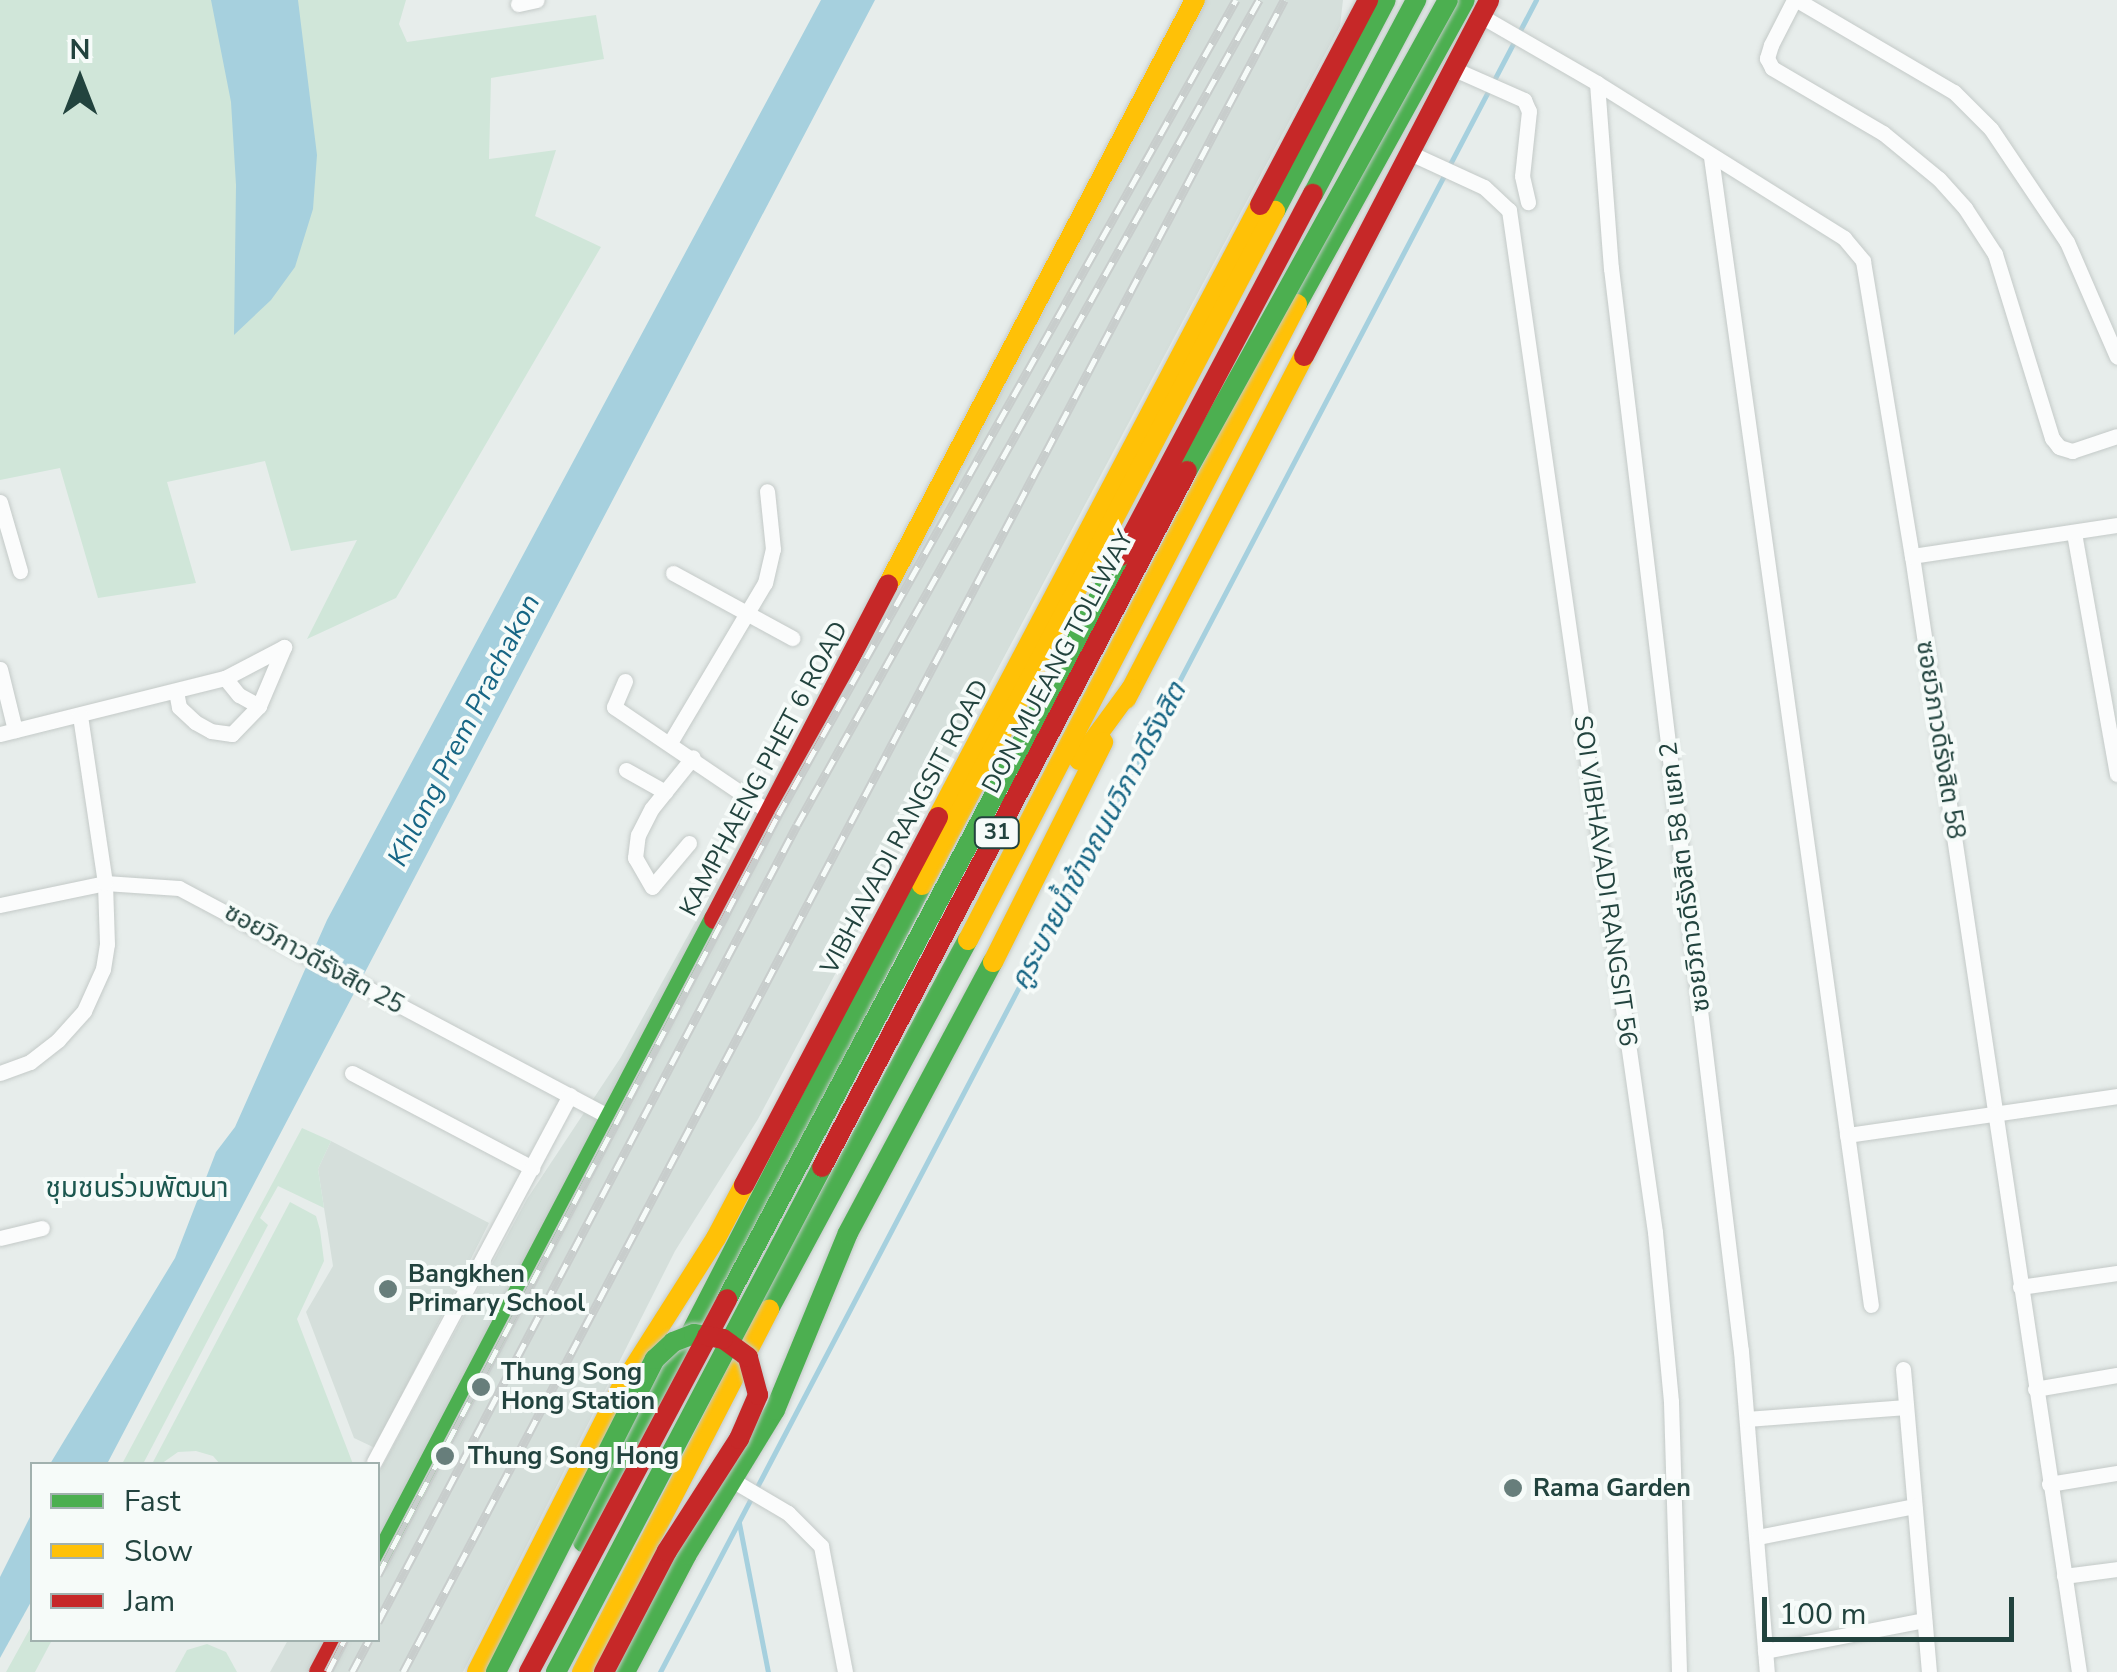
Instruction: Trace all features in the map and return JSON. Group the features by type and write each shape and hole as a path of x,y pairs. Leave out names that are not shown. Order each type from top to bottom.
{"main road":[{"name":"KAMPHAENG PHET 6 ROAD","path":"380,1556 1195,0"},
{"path":"1348,34 1352,0"},
{"name":"VIBHAVADI RANGSIT ROAD","path":"477,1672 622,1386 716,1238 1368,0"},
{"name":"VIBHAVADI RANGSIT ROAD","path":"516,1672 967,797 1386,0"},
{"name":"DON MUEANG TOLLWAY","path":"528,1672 1416,0"},
{"name":"DON MUEANG TOLLWAY","path":"556,1672 1204,440 1448,0"},
{"name":"31","path":"582,1672 818,1215 1028,830 1300,297 1465,0"},
{"name":"31","path":"626,1672 687,1554 747,1489 848,1233 1019,914 1202,543 1485,8"},
{"path":"967,797 1026,653"},
{"path":"1028,830 1131,688"},
{"path":"496,1672 655,1358 673,1342 694,1334 722,1339 748,1357 758,1395 739,1440 667,1551 604,1672"},
{"path":"319,1672 335,1642"}],"street":[{"path":"518,4 537,0"},
{"path":"2117,356 2067,242 1991,130 1954,92 1796,0 1772,45 1768,58 1772,68 1883,133 1939,179 1965,208 1995,254 2052,438 2060,447 2072,452 2117,436"},
{"name":"ซอยวิภาวดีรังสิต 58","path":"1485,8 1505,30 1598,82 1857,248 1867,278 1912,556 2079,1672"},
{"path":"1454,69 1524,100 1529,111 1522,176 1528,202"},
{"name":"ซอยวิภาวดีรังสิต 58 แยก 2","path":"1598,82 1611,268 1747,1418 1766,1672"},
{"name":"SOI VIBHAVADI RANGSIT 56","path":"1410,153 1484,186 1509,210 1655,1232 1671,1402 1679,1672"},
{"path":"1711,157 1872,1305"},
{"path":"670,741 765,583 773,548 767,491"},
{"path":"0,502 20,571"},
{"path":"1912,556 2117,524"},
{"path":"2074,533 2117,774"},
{"path":"673,573 792,638"},
{"path":"0,669 8,732 225,678 284,647 260,706 232,734 211,731 179,707 176,691"},
{"path":"225,678 239,695 260,706"},
{"path":"625,681 614,707 670,741 769,812"},
{"path":"0,1073 30,1062 84,1011 103,969 107,944 105,882 80,715"},
{"path":"689,843 652,887 634,858 638,835 692,756"},
{"path":"626,770 665,792"},
{"name":"ซอยวิภาวดีรังสิต 25","path":"0,905 105,882 179,888 610,1116"},
{"path":"352,1073 532,1168"},
{"path":"374,1462 570,1095"},
{"path":"1848,1135 2117,1096"},
{"path":"0,1238 42,1228"},
{"path":"2020,1287 2117,1272"},
{"path":"1903,1370 1929,1672"},
{"path":"2035,1389 2117,1375"},
{"path":"1747,1418 1906,1408"},
{"path":"2050,1484 2117,1473"},
{"path":"747,1489 806,1526 821,1546 845,1672"},
{"path":"1758,1536 1914,1506"},
{"path":"2064,1576 2117,1569"},
{"path":"1765,1650 1924,1620"}],"shaded area":[{"path":"1204,0 1343,0 1340,26 758,1119 675,1251 463,1672 270,1672 287,1642 380,1642 380,1470 527,1199 621,1057"},
{"name":"Bangkhen Primary School","path":"331,1141 489,1223 375,1448 354,1438 306,1312 333,1266 318,1169"}],"green space":[{"path":"0,0 406,0 399,24 407,42 596,15 604,59 491,78 489,159 556,150 535,216 601,247 396,598 307,639 357,540 291,551 265,461 167,482 196,583 98,598 60,468 0,480"},
{"path":"302,1128 331,1141 318,1169 324,1208 278,1186 260,1218 268,1225 144,1462 123,1462"},
{"path":"290,1202 316,1216 324,1261 297,1319 352,1462 218,1462 213,1456 196,1451 178,1452 164,1462 153,1462"},
{"path":"30,1629 30,1642 51,1642 35,1672 6,1672"},
{"path":"207,1644 226,1652 237,1672 175,1672 187,1650"}],"water":[{"path":"211,0 298,0 317,155 313,209 295,267 271,300 234,335 236,185 231,102"},
{"name":"Khlong Prem Prachakon","path":"821,0 875,0 108,1462 51,1462 175,1258 216,1152 235,1127 327,920"},
{"path":"30,1517 30,1604 0,1658 0,1577"}],"waterway":[{"name":"คูระบายน้ำข้างถนนวิภาวดีรังสิต","path":"660,1672 1536,0"},
{"path":"739,1523 768,1672"}],"railway":[{"path":"380,1571 778,815 1236,0"},
{"path":"380,1618 797,825 1259,0"},
{"path":"403,1672 1284,0"},
{"path":"328,1672 343,1642"},
{"path":"352,1672 368,1642"}],"traffic: fast":[{"path":"1275,211 1386,0"},
{"path":"1313,194 1416,0"},
{"path":"1187,471 1448,0"},
{"path":"1297,304 1465,0"},
{"path":"727,1299 1121,556"},
{"path":"583,1542 922,885"},
{"path":"380,1556 714,919"},
{"path":"769,1309 968,940"},
{"path":"625,1672 687,1554 775,1410 848,1233 993,962"},
{"path":"556,1672 822,1167"},
{"path":"496,1672 655,1359 673,1342 694,1334 707,1336"}],"traffic: slow":[{"path":"888,585 1195,0"},
{"path":"938,817 1260,205"},
{"path":"922,885 1275,211"},
{"path":"968,940 1297,304"},
{"path":"1126,699 1304,356"},
{"path":"1079,760 1131,689"},
{"path":"993,962 1103,742"},
{"path":"477,1672 622,1386 716,1238 744,1185"},
{"path":"582,1672 769,1309"}],"traffic: jam":[{"path":"1260,205 1368,0"},
{"path":"1304,356 1489,0"},
{"path":"1121,556 1313,194"},
{"path":"822,1167 1187,471"},
{"path":"714,919 888,585"},
{"path":"744,1185 938,817"},
{"path":"529,1672 727,1299"},
{"path":"604,1672 667,1551 739,1439 758,1395 748,1357 723,1339 707,1336"},
{"path":"319,1672 335,1642"}],"place":[{"name":"Bangkhen Primary School","path":"388,1289"},
{"name":"Thung Song Hong Station","path":"481,1387"},
{"name":"Thung Song Hong","path":"445,1456"},
{"name":"Rama Garden","path":"1513,1488"}],"district":[{"name":"ชุมชนร่วมพัฒนา","path":"137,1188"}]}
